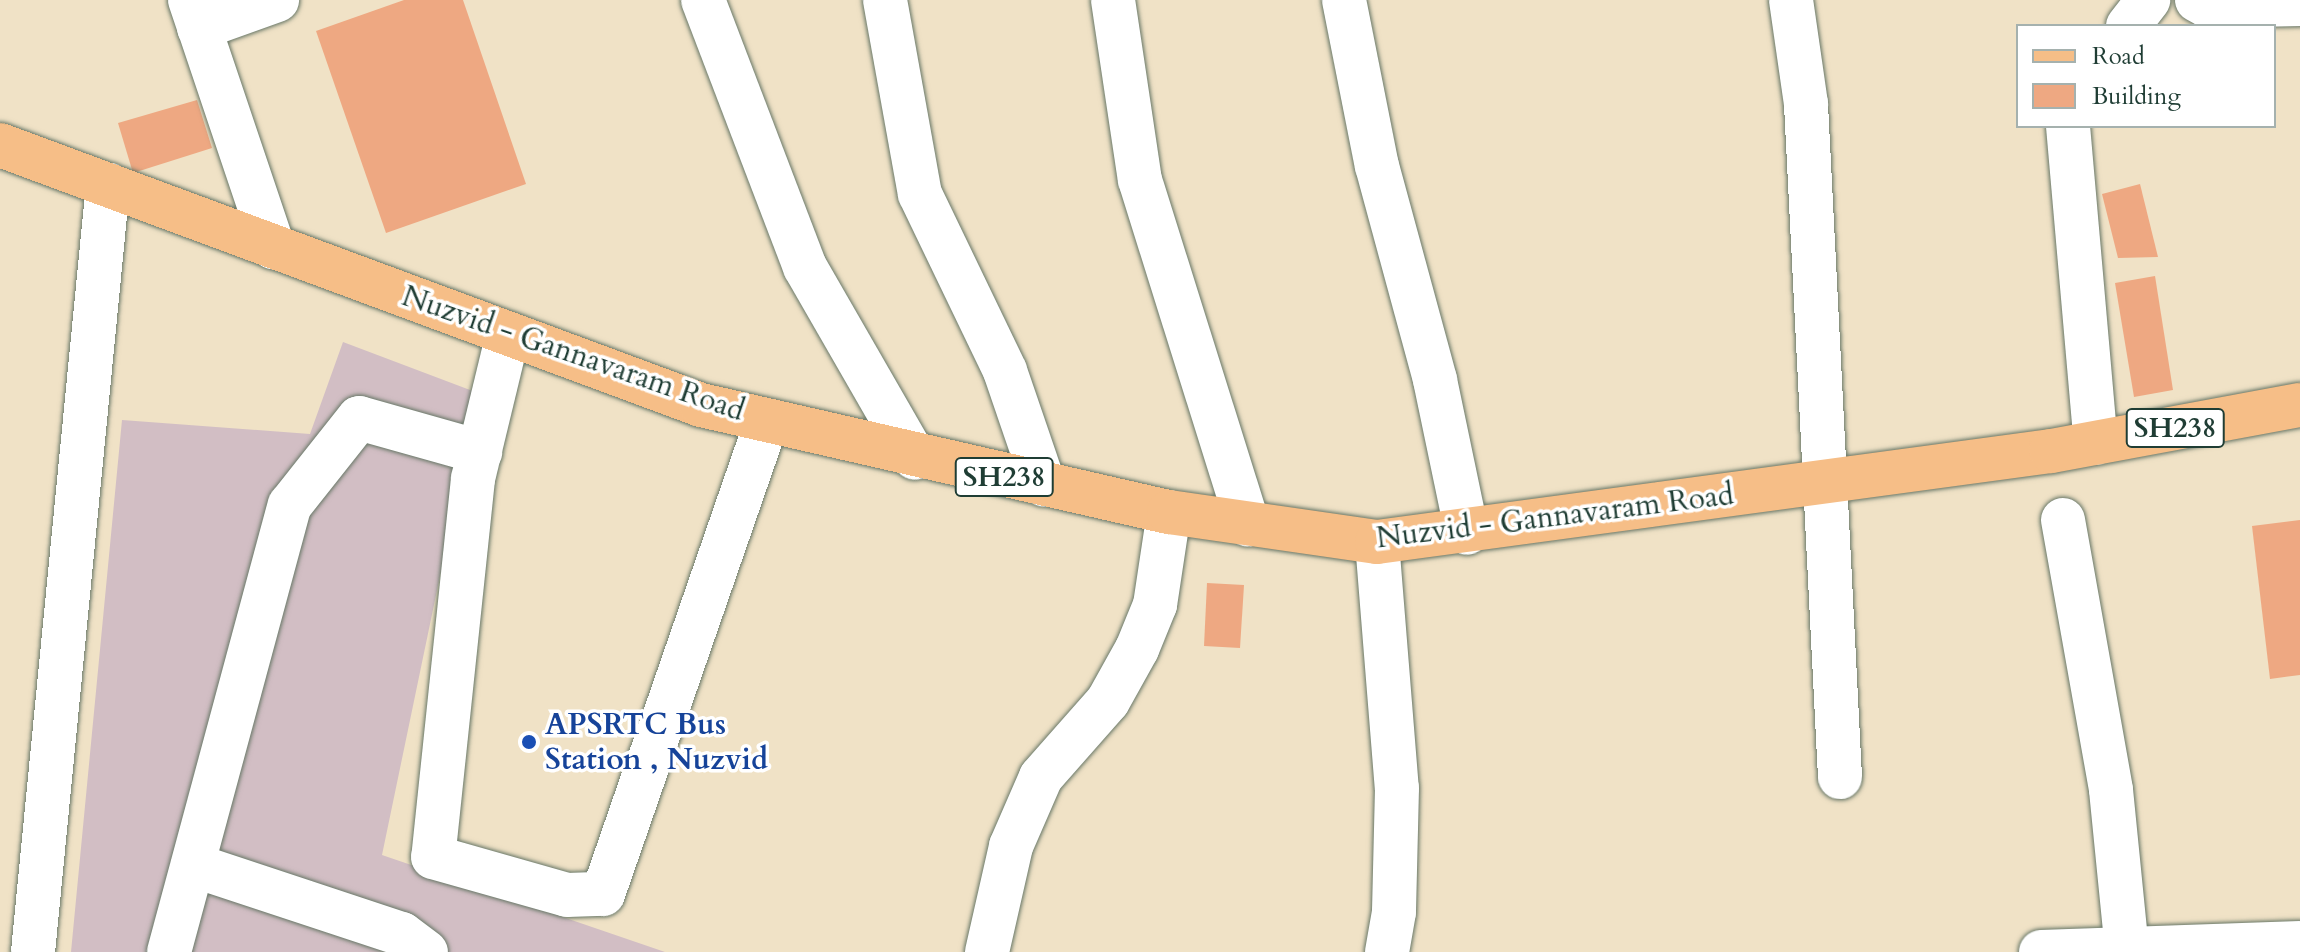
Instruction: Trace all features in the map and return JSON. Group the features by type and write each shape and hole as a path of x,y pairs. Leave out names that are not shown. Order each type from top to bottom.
{"main road":[{"name":"Nuzvid - Gannavaram Road","path":"0,145 701,405 915,458 1169,512 1377,542 1467,533 2096,443 2300,405"}],"street":[{"path":"273,247 195,14 277,0"},
{"path":"703,0 805,267 915,458"},
{"path":"885,0 920,194 1005,371 1044,485"},
{"path":"1113,0 1140,180 1248,524"},
{"path":"1344,0 1377,166 1435,380 1467,533"},
{"path":"1791,0 1806,104 1840,777"},
{"path":"2130,24 2148,0"},
{"path":"2197,0 2208,6 2300,4"},
{"path":"2068,128 2096,443"},
{"path":"33,952 108,185"},
{"path":"508,334 480,452 447,693 433,857 567,895 603,894 767,421"},
{"path":"169,952 290,505 359,418 480,452"},
{"path":"987,952 1011,846 1041,777 1108,701 1137,649 1155,605 1169,512"},
{"path":"2063,520 2111,790 2127,950"},
{"path":"1377,542 1397,788 1394,912 1387,952"},
{"path":"193,865 402,934 426,952"},
{"path":"2041,952 2216,950 2300,943"}],"shaded area":[{"path":"343,342 478,393 382,855 665,952 71,952 122,420 310,434"}],"building":[{"path":"404,0 463,0 526,184 386,233 316,31"},
{"path":"197,100 212,148 133,173 118,123"},
{"path":"2140,184 2158,257 2118,258 2102,194"},
{"path":"2155,276 2173,390 2134,397 2115,283"},
{"path":"2300,520 2300,675 2270,679 2252,526"},
{"path":"1207,583 1244,585 1240,648 1204,646"}],"place":[{"name":"APSRTC Bus Station , Nuzvid","path":"529,742"}]}
